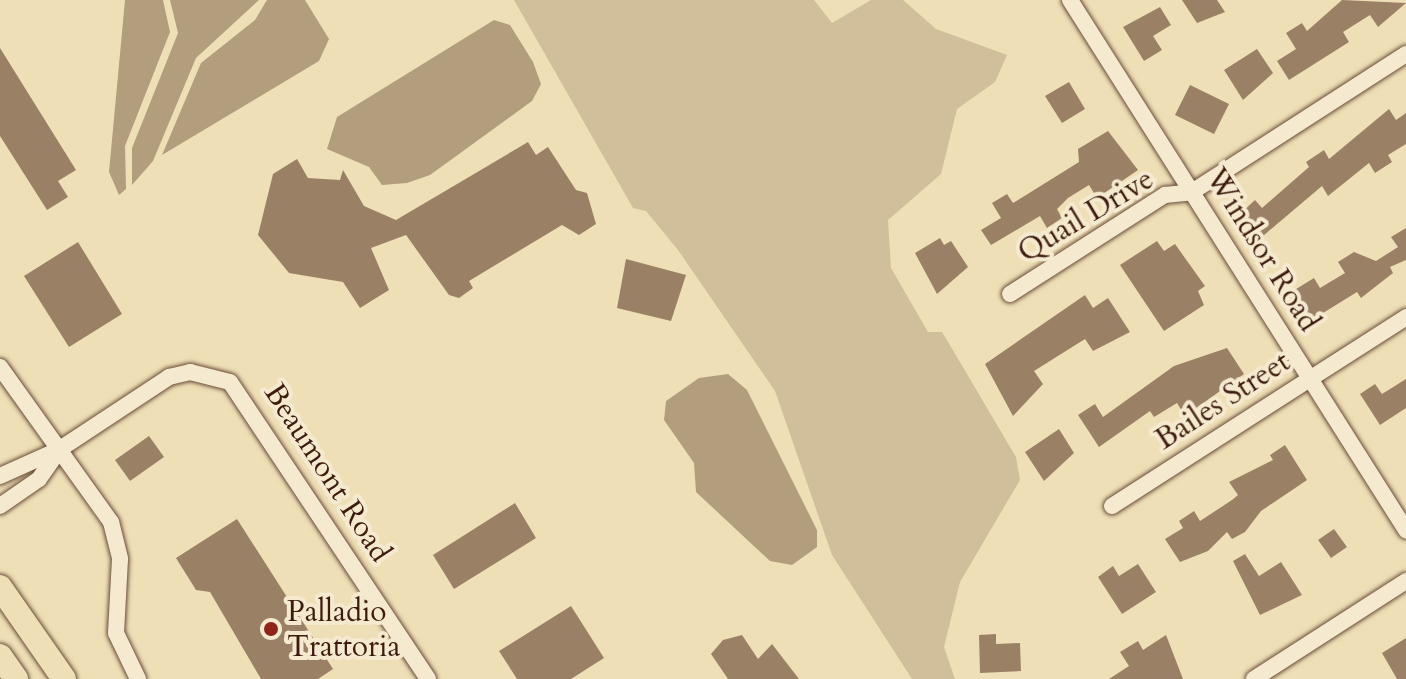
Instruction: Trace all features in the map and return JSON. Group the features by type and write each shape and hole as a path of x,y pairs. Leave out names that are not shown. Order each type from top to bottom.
{"main road":[{"path":"0,587 64,679"},
{"path":"0,656 16,679"}],"street":[{"name":"Windsor Road","path":"1076,2 1406,530"},
{"name":"Quail Drive","path":"1010,294 1165,195 1192,192 1406,54"},
{"name":"Bailes Street","path":"1112,506 1406,317"},
{"path":"0,367 60,449 117,540 116,633 138,679"},
{"name":"Beaumont Road","path":"0,476 27,458 60,449 169,377 190,372 230,382 428,679"},
{"name":"Beaumont Road","path":"0,506 39,479 60,449"},
{"path":"1254,679 1406,581"}],"shaded area":[{"path":"125,0 163,0 170,32 125,146 126,189 119,195 109,172"},
{"path":"170,0 259,0 196,58 153,161 132,185 132,148 178,33"},
{"path":"267,0 305,0 329,39 319,61 162,155 201,63 255,20"},
{"path":"514,0 814,0 832,23 871,0 903,0 936,29 1007,55 995,82 957,109 941,174 888,220 891,268 928,332 942,332 1016,457 1020,480 960,582 944,647 955,679 912,679 832,555 775,391 678,250 646,211 633,208"},
{"path":"494,20 510,25 533,62 541,84 532,101 430,175 407,183 382,185 369,167 327,149 337,117"},
{"path":"728,374 747,390 817,530 817,547 792,565 770,561 696,492 694,463 664,420 666,401 699,378"}],"building":[{"path":"1182,0 1217,0 1225,12 1197,23"},
{"path":"1342,0 1406,3 1378,27 1370,15 1343,32 1349,42 1289,80 1277,61 1296,49 1286,33 1302,23 1307,31"},
{"path":"1160,7 1171,25 1153,36 1162,50 1144,61 1123,27"},
{"path":"0,48 76,170 58,181 68,197 47,210 0,136"},
{"path":"1257,49 1273,73 1243,100 1224,70"},
{"path":"1069,82 1085,109 1062,123 1045,96"},
{"path":"1190,85 1229,104 1214,134 1175,115"},
{"path":"1389,109 1396,120 1406,113 1406,144 1388,155 1392,162 1375,173 1369,163 1328,196 1322,186 1263,236 1241,213 1255,200 1262,208 1309,167 1306,162 1324,150 1329,159"},
{"path":"1108,131 1138,170 1097,198 1089,185 1068,198 1057,209 1062,218 1047,228 1040,216 991,245 981,230 1001,218 992,203 1007,194 1013,203 1079,162 1078,149"},
{"path":"528,142 536,155 548,147 576,190 587,193 596,224 579,235 562,225 469,281 473,288 459,298 449,295 406,235 371,248 389,290 360,308 343,282 289,273 258,235 273,174 297,159 308,178 340,180 343,170 364,206 396,220"},
{"path":"1406,228 1406,260 1390,267 1393,273 1361,298 1357,292 1323,313 1327,320 1311,330 1288,294 1314,278 1320,288 1345,273 1338,262 1354,252 1376,261 1398,247 1391,237"},
{"path":"940,238 944,245 951,241 968,267 937,294 915,253"},
{"path":"1157,241 1164,251 1175,244 1205,286 1198,291 1204,305 1164,331 1120,265"},
{"path":"78,242 122,314 69,347 24,276"},
{"path":"626,259 686,275 671,321 617,308"},
{"path":"1085,295 1093,308 1108,298 1130,332 1093,351 1085,339 1034,371 1043,384 1013,416 985,364"},
{"path":"1227,348 1244,374 1185,416 1177,403 1154,417 1150,411 1099,447 1078,415 1095,404 1103,417 1174,366"},
{"path":"1406,379 1406,408 1380,425 1360,394 1375,384 1382,394"},
{"path":"1059,429 1074,453 1044,481 1025,452"},
{"path":"149,436 164,457 130,481 115,460"},
{"path":"1285,445 1307,480 1261,511 1245,532 1232,539 1227,532 1208,551 1180,562 1165,539 1183,528 1179,521 1194,511 1200,521 1232,500 1238,495 1229,482 1273,460 1270,455"},
{"path":"515,503 536,538 454,589 433,555"},
{"name":"Palladio Trattoria","path":"237,519 333,669 318,679 261,679 210,592 196,590 176,558"},
{"path":"1334,529 1347,547 1331,558 1318,540"},
{"path":"1245,554 1259,576 1281,562 1302,595 1260,615 1233,561"},
{"path":"1138,564 1156,592 1122,614 1098,577 1113,566 1119,576"},
{"path":"571,606 604,658 571,679 517,679 499,651"},
{"path":"996,634 996,644 1020,643 1021,671 980,673 979,635"},
{"path":"742,635 758,659 772,644 799,679 728,679 711,654 723,640"},
{"path":"1166,635 1183,679 1109,679 1129,666 1120,652 1138,641 1143,650"},
{"path":"1406,638 1406,679 1397,679 1382,653"}],"place":[{"name":"Palladio Trattoria","path":"271,629"}]}
